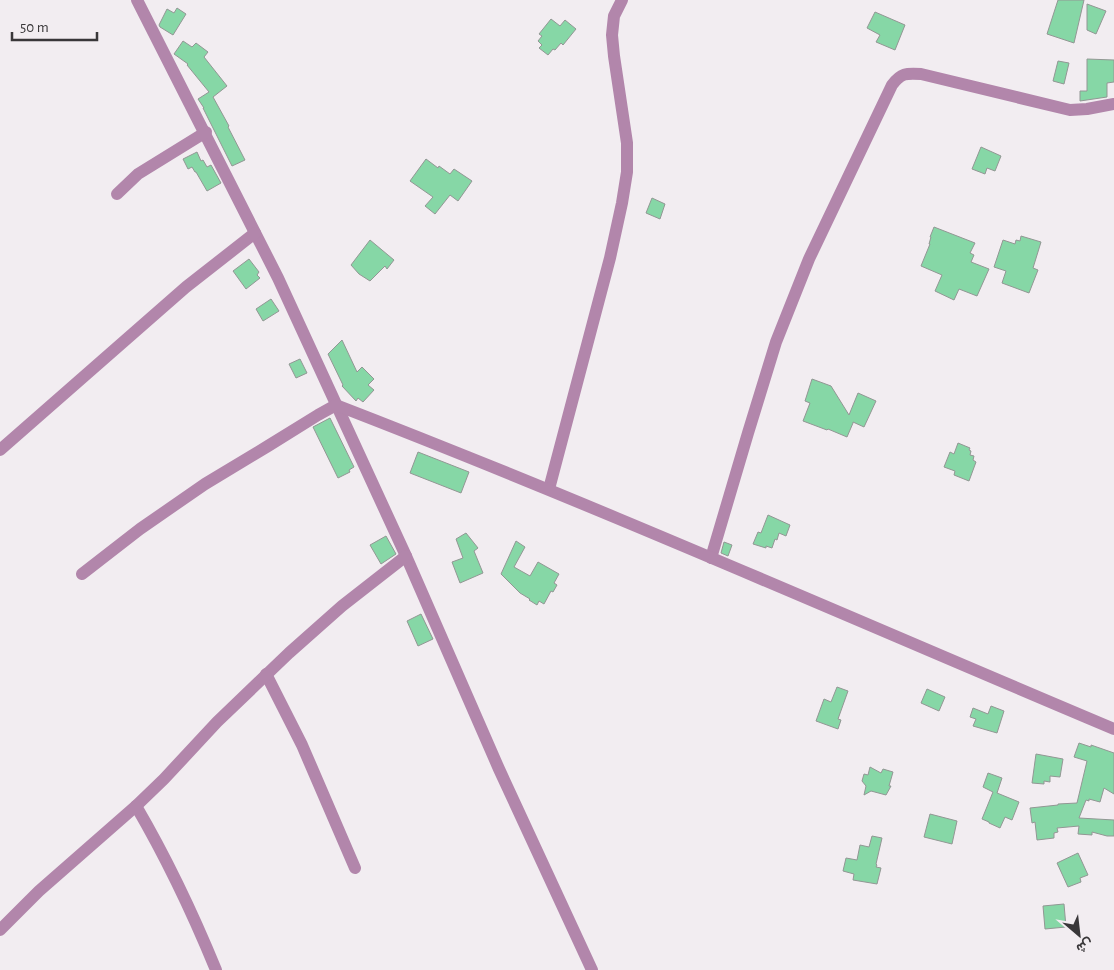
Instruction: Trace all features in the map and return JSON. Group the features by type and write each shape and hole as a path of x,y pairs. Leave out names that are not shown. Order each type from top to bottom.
{"street":[{"path":"137,0 278,278 406,556 499,768 592,970"},
{"path":"548,489 610,258 627,172 627,143 612,35 614,16 622,0"},
{"path":"711,558 776,342 809,259 892,85 899,76 908,73 921,74 1070,110 1114,104"},
{"path":"117,194 138,174 205,132"},
{"path":"0,450 186,287 255,233"},
{"path":"336,405 548,489 1114,729"},
{"path":"82,574 140,529 205,484 336,405"},
{"path":"0,930 53,878 136,806 266,674 342,606 406,556"},
{"path":"266,674 302,745 354,868"},
{"path":"136,806 174,877 216,970"}],"building":[{"path":"1058,0 1084,0 1074,43 1047,34"},
{"path":"1087,4 1106,11 1096,34 1087,30"},
{"path":"177,8 186,14 173,35 159,25 167,9 174,13"},
{"path":"875,12 905,25 895,50 876,42 880,35 867,28"},
{"path":"551,19 560,26 565,20 576,29 563,45 561,43 548,55 539,48 542,45 538,41 542,36 539,34"},
{"path":"183,41 192,47 196,43 208,52 204,57 227,86 213,97 245,160 232,166 198,99 209,92 188,64 174,54"},
{"path":"1087,59 1114,60 1114,82 1107,83 1107,97 1080,101 1080,91 1087,91"},
{"path":"1058,61 1069,63 1064,84 1053,81"},
{"path":"981,147 1001,156 995,171 987,168 985,174 972,169"},
{"path":"197,152 201,161 203,160 207,167 211,165 221,183 207,191 196,172 192,167 188,169 183,159"},
{"path":"426,159 450,174 454,169 472,181 458,201 450,195 435,214 425,206 433,197 410,181"},
{"path":"652,198 665,204 660,219 646,213"},
{"path":"934,227 975,243 970,253 974,255 971,262 989,269 977,296 959,289 954,300 935,291 942,275 921,266 930,244 930,237"},
{"path":"1021,236 1041,242 1033,268 1038,270 1029,293 1002,283 1006,271 994,267 1003,240 1015,244 1016,240 1020,241"},
{"path":"370,240 394,260 387,269 385,266 370,281 359,274 351,265"},
{"path":"249,259 259,272 257,275 260,278 246,289 233,271"},
{"path":"271,299 279,311 263,321 256,309"},
{"path":"342,340 357,372 362,367 374,379 368,385 374,390 363,402 358,398 356,401 342,386 328,354"},
{"path":"300,359 307,373 296,378 289,364"},
{"path":"812,379 831,386 849,415 858,393 876,401 864,427 853,422 847,437 803,421 810,403 805,401"},
{"path":"330,418 354,467 349,470 350,472 338,478 313,427"},
{"path":"958,443 970,448 970,455 974,456 973,460 976,462 969,481 954,475 955,471 944,467 950,452 954,454"},
{"path":"418,452 469,472 461,493 410,473"},
{"path":"768,515 790,525 786,536 779,533 772,548 753,544 758,532 761,533"},
{"path":"466,533 478,548 474,551 483,573 460,583 452,562 463,558 456,539"},
{"path":"386,536 396,554 381,564 370,545"},
{"path":"516,541 525,547 514,567 530,576 538,562 559,574 554,583 557,585 553,592 551,591 544,604 539,601 537,605 529,600 501,574"},
{"path":"724,542 732,545 728,556 721,553"},
{"path":"421,614 433,639 418,646 407,621"},
{"path":"837,687 848,691 838,719 841,720 838,729 816,721 824,699 831,702"},
{"path":"927,689 945,697 939,711 921,703"},
{"path":"991,706 1004,711 997,733 973,726 976,719 970,717 973,708 988,714"},
{"path":"1079,743 1114,753 1114,794 1104,788 1100,802 1086,800 1079,818 1114,820 1114,836 1092,832 1092,835 1078,834 1079,826 1057,828 1058,832 1054,833 1054,838 1037,840 1035,822 1032,823 1030,808 1077,803 1087,761 1074,757"},
{"path":"1036,754 1063,759 1060,777 1050,776 1050,782 1044,781 1044,784 1032,783"},
{"path":"870,767 881,773 883,769 893,772 889,786 891,786 886,795 871,791 864,795 866,786 862,781 864,774 868,775"},
{"path":"988,773 1002,778 997,793 1019,802 1012,820 1005,817 1000,828 982,819 993,792 983,787"},
{"path":"930,814 957,821 952,844 924,837"},
{"path":"872,836 882,838 876,864 876,867 881,868 877,884 853,880 854,874 843,871 846,858 857,860 860,845 869,847"},
{"path":"1078,853 1088,875 1080,878 1081,882 1068,887 1057,863"},
{"path":"1064,904 1066,927 1045,929 1043,906"}]}
